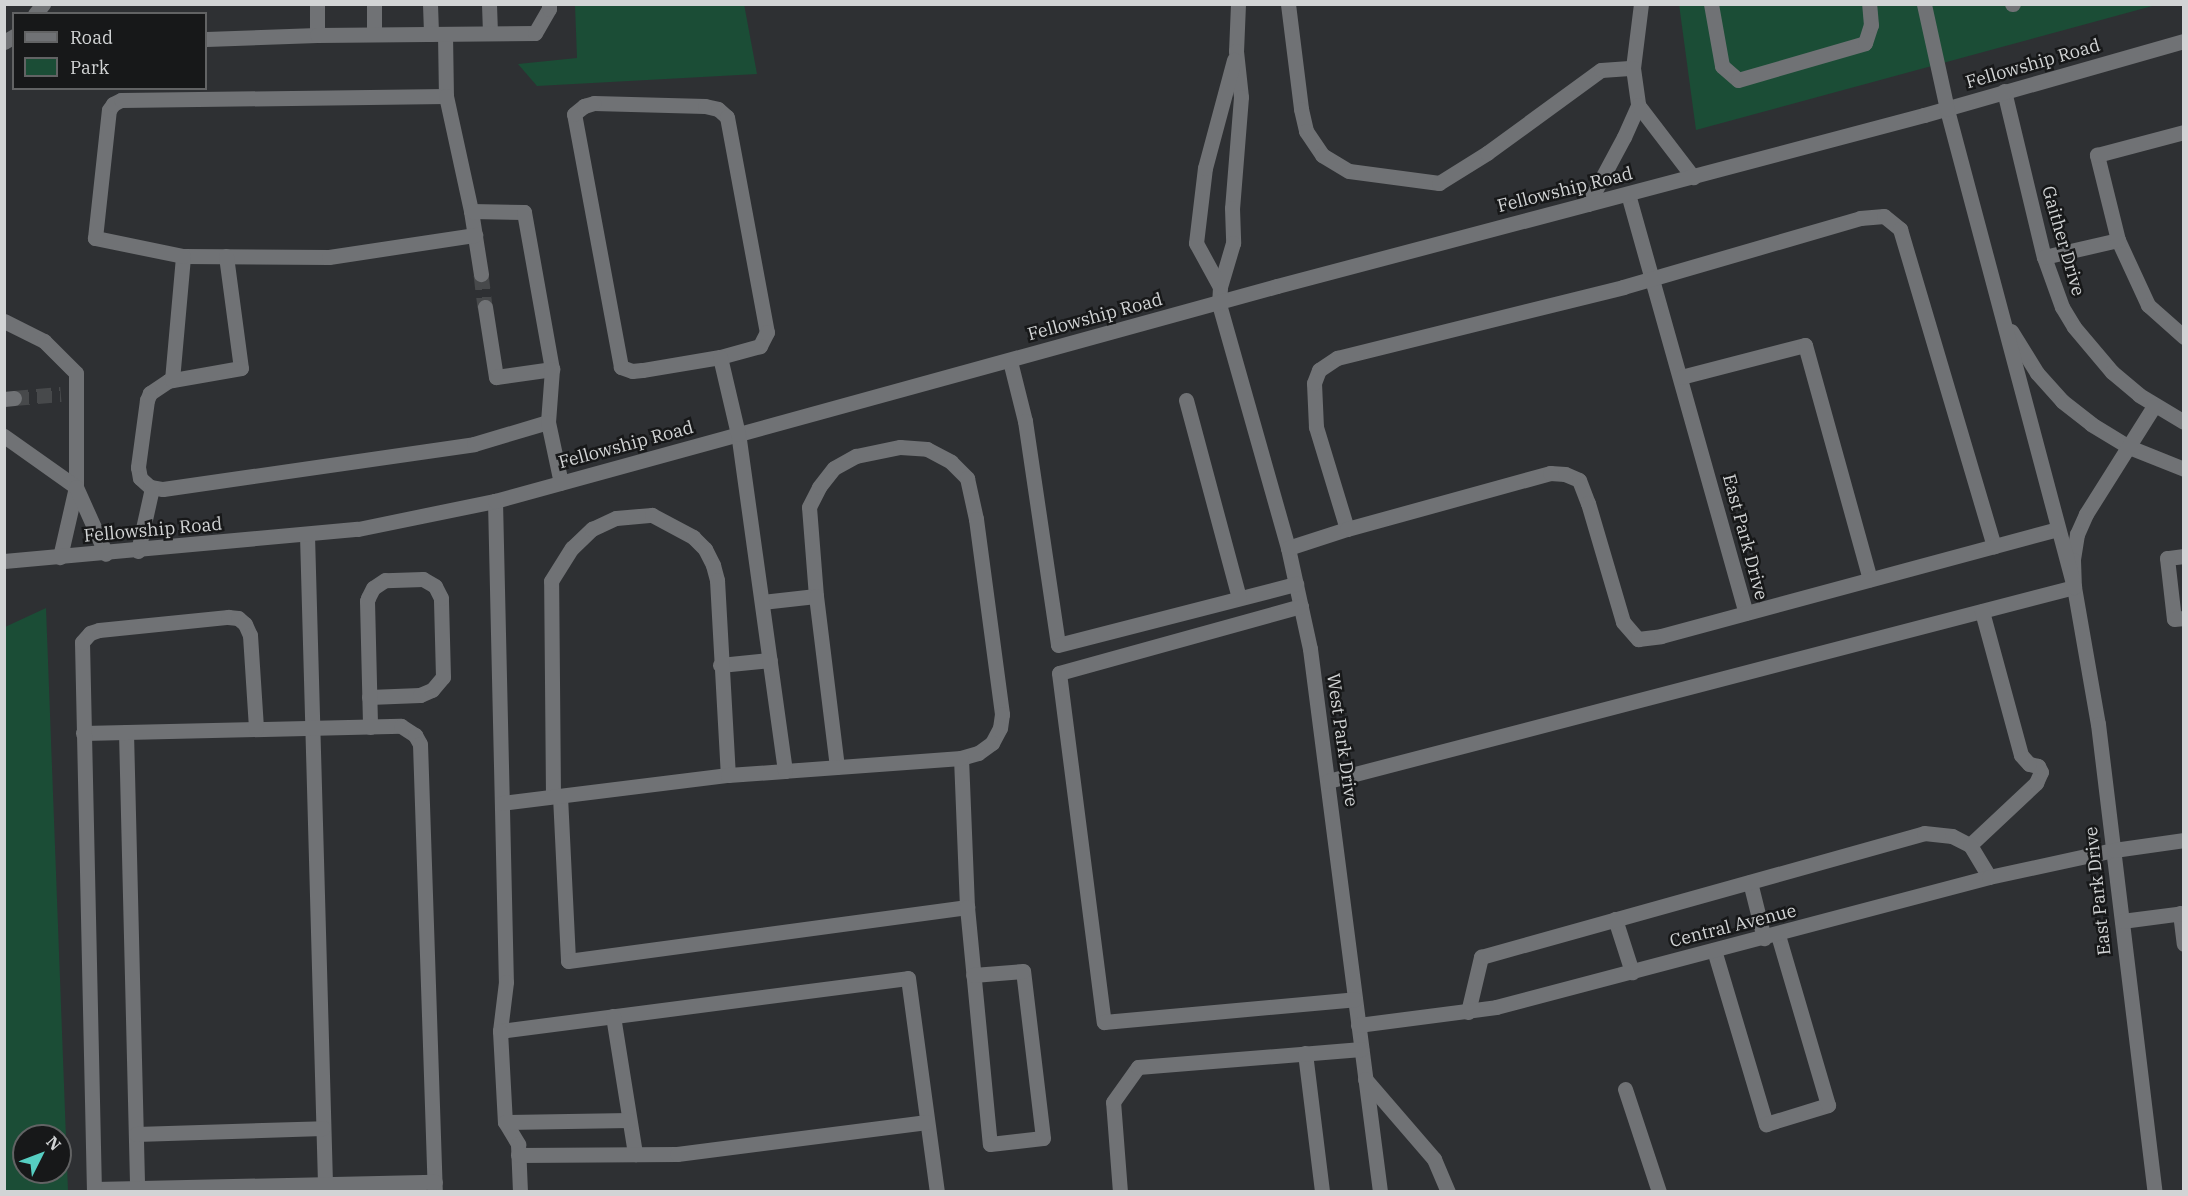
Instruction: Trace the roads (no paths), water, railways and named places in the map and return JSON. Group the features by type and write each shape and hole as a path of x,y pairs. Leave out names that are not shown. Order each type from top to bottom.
{"street":[{"path":"317,4 317,35"},
{"path":"374,4 374,34"},
{"path":"430,4 438,34 446,96 471,211 481,274"},
{"path":"489,4 490,33"},
{"path":"207,39 317,35 535,33 549,9 549,4"},
{"path":"1220,287 1196,243 1205,168 1236,51 1238,4"},
{"path":"1288,4 1296,79 1306,132 1322,155 1349,171 1439,183 1487,153 1601,70 1633,68"},
{"path":"1641,4 1633,68 1638,105 1693,177"},
{"path":"1711,4 1722,66 1738,80 1865,43 1871,25 1869,4"},
{"name":"East Park Drive","path":"1924,4 1947,109 2074,587 2098,724 2155,1191"},
{"name":"Fellowship Road","path":"4,561 308,535 401,522 495,501 1219,304 1277,286 1947,109 2184,41"},
{"name":"West Park Drive","path":"1236,51 1241,97 1232,208 1233,243 1220,287 1219,304 1288,548 1312,660 1380,1191"},
{"name":"Gaither Drive","path":"2004,91 2044,257 2062,307 2074,327 2112,372 2154,406 2184,422"},
{"path":"446,96 116,102 109,110 95,238 183,256 329,257 475,235"},
{"path":"594,104 705,106 718,109 727,117 767,332 760,346 720,357 642,370 632,371 621,367 574,114 584,106 594,104"},
{"path":"1588,204 1624,137 1638,105"},
{"path":"2184,132 2097,155 2118,240 2148,305 2184,337"},
{"name":"East Park Drive","path":"1628,194 1746,613 2058,529"},
{"path":"471,211 524,212 552,369 548,422 561,483"},
{"path":"1347,529 1316,427 1314,382 1319,370 1337,358 1653,278 1860,218 1884,216 1900,229 1994,546"},
{"path":"2044,257 2118,240"},
{"path":"172,380 183,256"},
{"path":"226,256 241,368 172,380 158,386 147,400 138,470 142,480 152,488 165,489 474,444 548,422"},
{"path":"485,307 496,377 552,369"},
{"path":"2002,316 2037,373 2062,401 2091,424 2129,447 2184,469"},
{"path":"4,321 44,341 76,373 76,487 60,557"},
{"path":"1681,377 1805,345 1870,579"},
{"path":"720,357 738,434 785,771"},
{"path":"1010,361 1025,422 1058,645 1296,584"},
{"path":"60,394 76,393"},
{"path":"1186,400 1239,598"},
{"name":"East Park Drive","path":"2074,587 2073,560 2077,534 2086,514 2154,406"},
{"path":"4,436 76,487 106,554"},
{"path":"502,803 728,775 961,758 978,753 992,743 1000,729 1002,714 976,519 967,478 951,462 927,449 900,447 856,456 834,468 819,487 809,507 816,596 837,767"},
{"path":"1288,548 1347,529 1550,473 1565,474 1579,480 1623,622 1638,639 1661,636 1746,613"},
{"path":"138,551 152,488"},
{"path":"495,501 506,982 500,1031 505,1122 518,1143 520,1191"},
{"path":"728,775 717,580 705,549 693,537 652,515 616,518 592,529 572,548 551,582 556,796 568,961 967,907"},
{"path":"308,535 325,1185"},
{"path":"2184,556 2167,558 2175,620 2184,618"},
{"path":"369,697 420,695 432,690 443,677 441,598 435,586 420,578 388,579 373,588 367,601 369,697 370,727"},
{"path":"1328,781 2074,587"},
{"path":"762,602 816,596"},
{"path":"1301,606 1059,673 1104,1022 1355,999"},
{"path":"1970,845 2036,783 2041,772 2038,766 2029,764 2021,754 1983,611"},
{"path":"83,733 404,727 413,733 420,744 435,1187 325,1185 94,1190 83,733 81,648 90,633 231,617 242,621 250,632 256,729"},
{"path":"720,665 770,660"},
{"path":"126,732 138,1188"},
{"path":"961,758 967,907 973,975 990,1144 1043,1138 1023,971 973,975"},
{"path":"1468,1012 1481,957 1924,833 1952,836 1970,845 1989,877"},
{"name":"Central Avenue","path":"1358,1025 1468,1012 1559,992 1989,877 2114,850 2184,840"},
{"path":"1714,950 1766,1124 1828,1105 1771,936 1750,882"},
{"path":"2121,921 2182,913 2184,944"},
{"path":"1615,919 1632,972"},
{"path":"500,1031 908,978 936,1191"},
{"path":"613,1016 635,1154"},
{"path":"1120,1191 1113,1102 1138,1067 1361,1049"},
{"path":"1305,1053 1322,1191"},
{"path":"1365,1078 1434,1159 1448,1191"},
{"path":"1625,1089 1659,1191"},
{"path":"505,1122 629,1120"},
{"path":"518,1155 677,1154 927,1122"},
{"path":"136,1134 323,1128"}],"tunnel":[{"path":"481,274 485,307"},
{"path":"14,398 61,394"}]}
